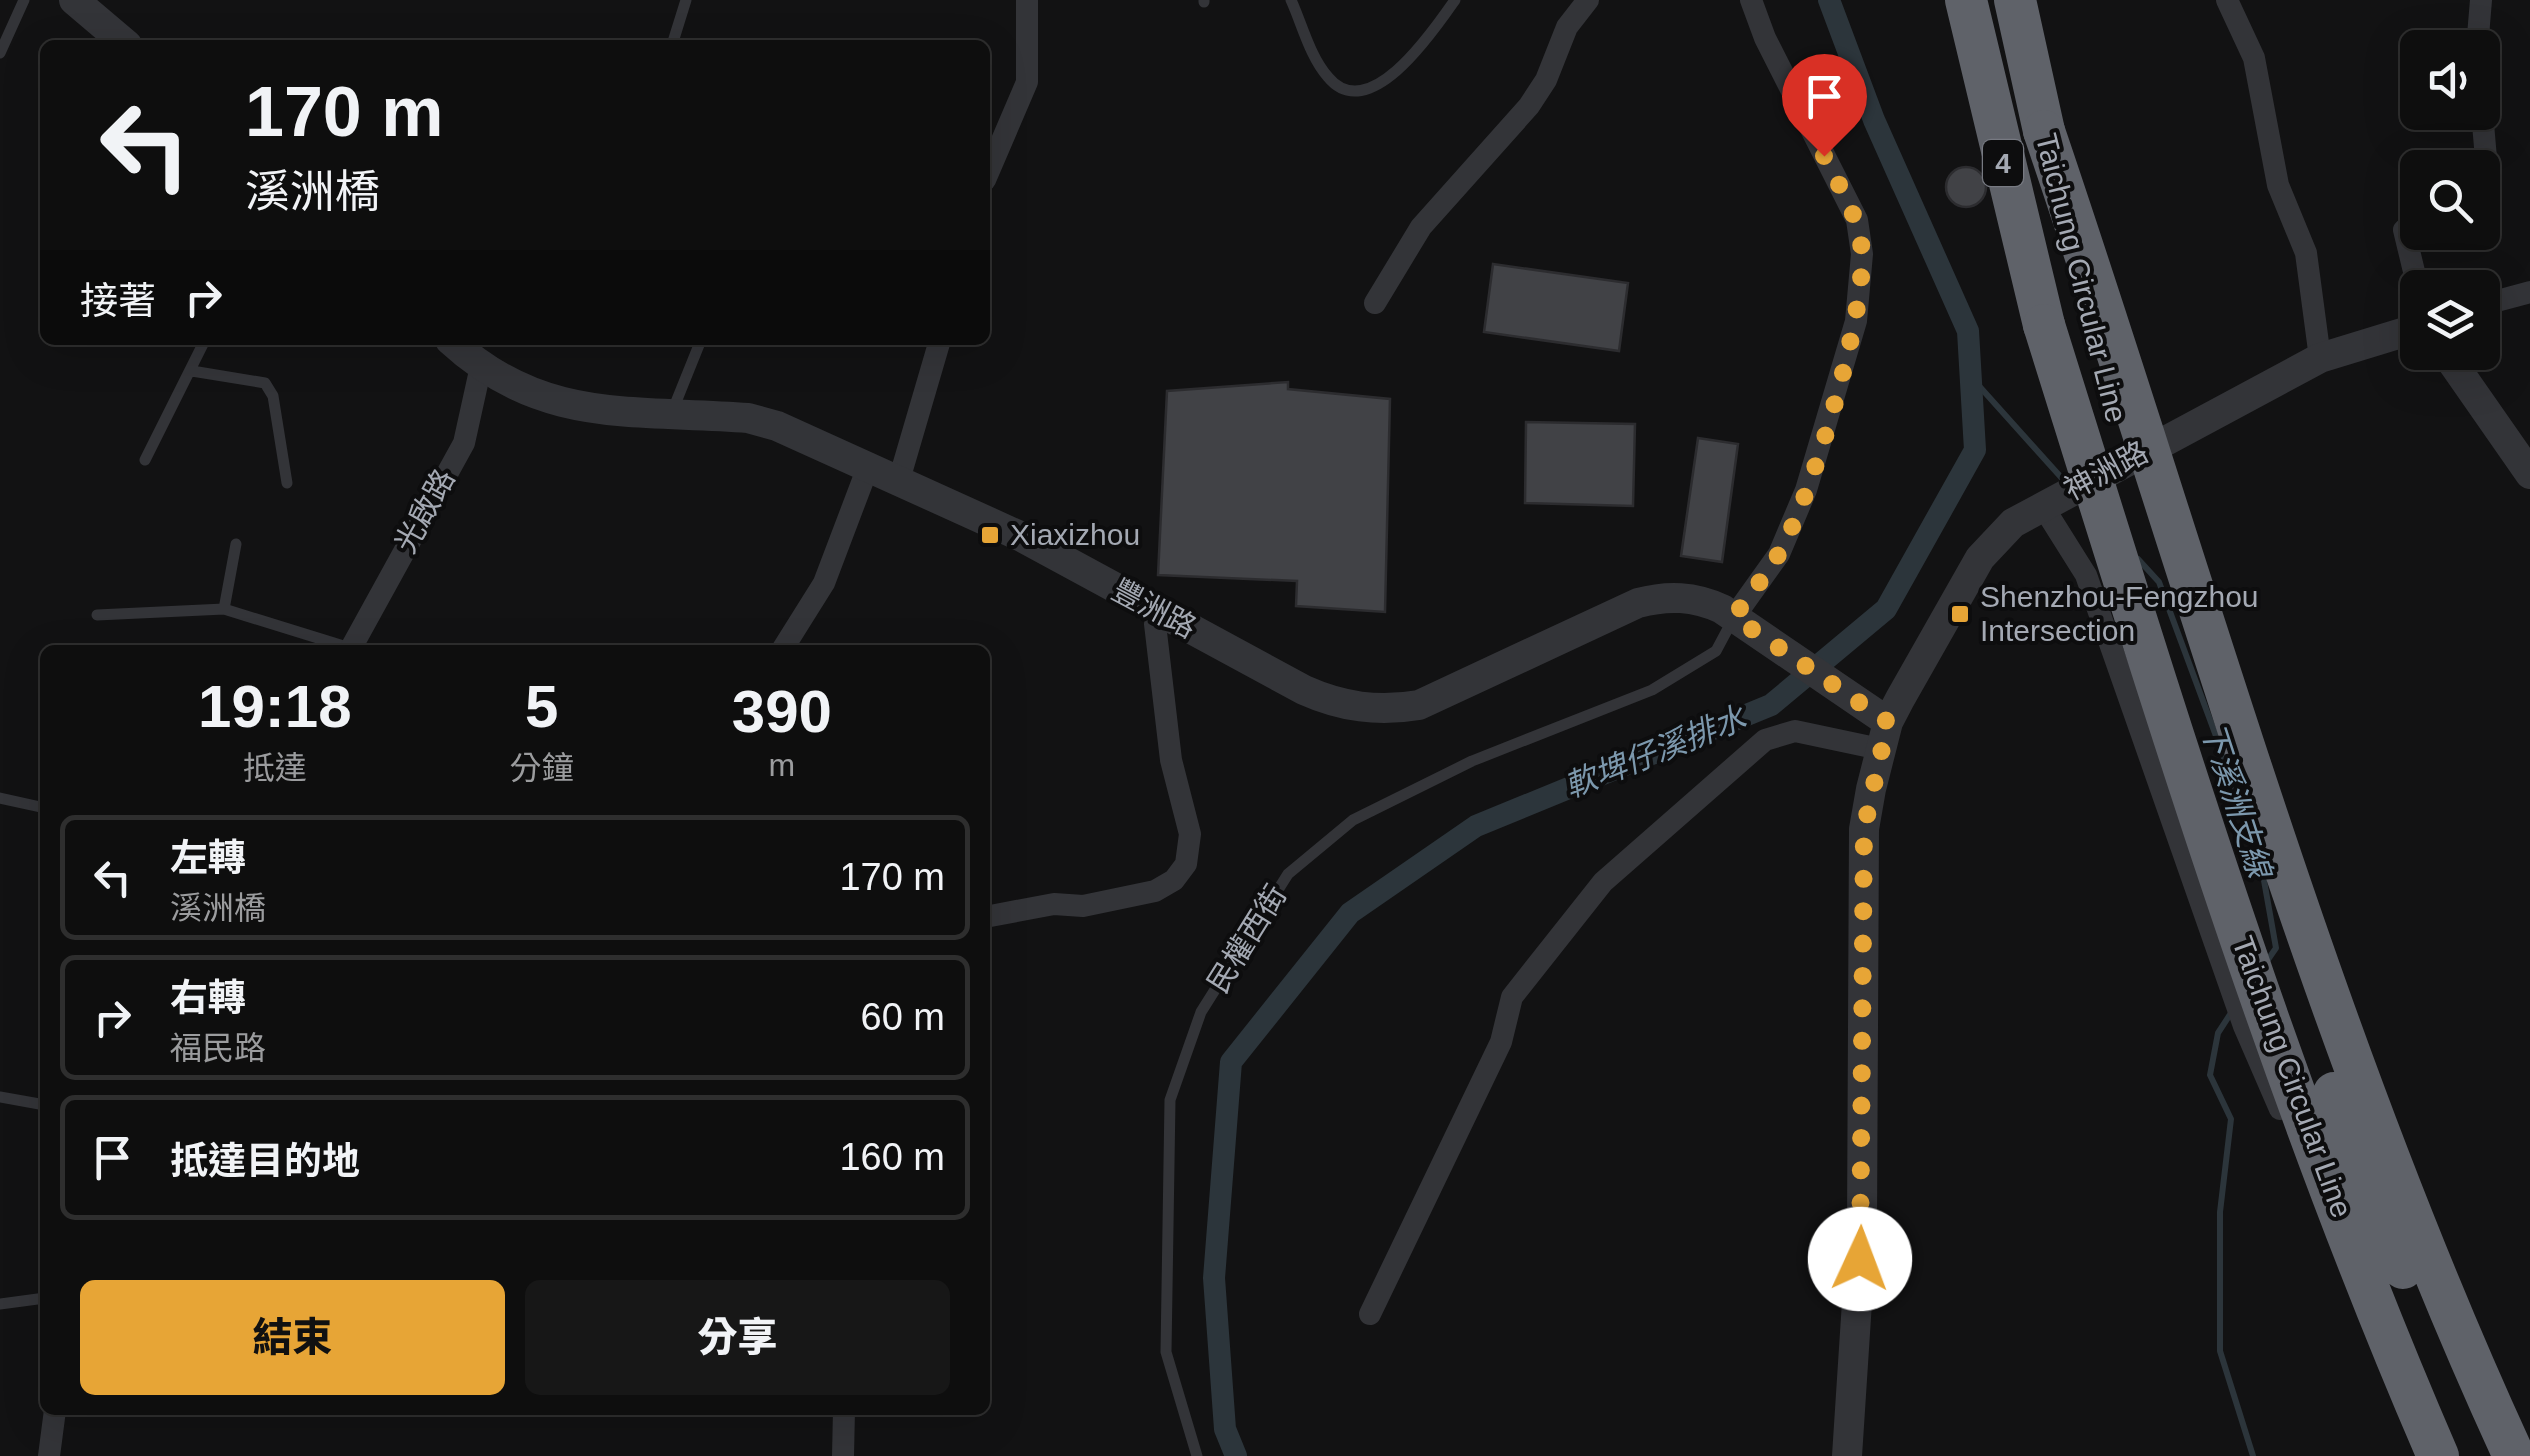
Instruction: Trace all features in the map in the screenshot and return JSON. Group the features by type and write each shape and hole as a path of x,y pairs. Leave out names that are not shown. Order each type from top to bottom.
{"highway":[{"name":"Taichung Circular Line","path":"1966,0 2044,325 2256,985 2384,1332 2438,1456"},
{"name":"Taichung Circular Line","path":"2015,0 2090,333 2183,655 2369,1189 2483,1456"},
{"path":"2044,131 2310,952 2464,1348 2514,1456"},
{"path":"2044,325 2087,540 2228,976 2363,1329 2418,1456"}],"street":[{"path":"74,0 121,40"},
{"path":"990,168 1027,82 1027,0"},
{"path":"1375,303 1421,227 1529,106 1546,80 1567,28 1588,0"},
{"path":"1740,622 1779,554 1806,490 1856,321 1862,254 1856,220 1766,38 1752,0"},
{"path":"2227,0 2254,58 2278,185 2306,253 2320,358"},
{"path":"2478,30 2480,0"},
{"path":"2500,300 2530,292"},
{"name":"神洲路","path":"1877,726 1980,558 2013,522 2320,358 2400,334"},
{"name":"豐洲路","path":"456,345 515,387 564,406 763,421 1020,536 1314,694 1346,705 1385,709 1418,705 1638,602 1682,597 1710,604 1740,622 1877,726"},
{"path":"898,480 938,345"},
{"name":"光啟路","path":"352,645 464,443 481,366"},
{"path":"2458,370 2530,474"},
{"path":"785,645 824,583 868,467"},
{"path":"2042,504 2086,575 2244,1026 2429,1456"},
{"path":"990,916 1054,904 1083,906 1155,890 1174,880 1186,864 1190,834 1171,760 1155,624 1162,614"},
{"path":"1370,1314 1501,1042 1512,997 1604,882 1765,740 1796,731 1877,726 1864,829 1862,1225 1847,1456"},
{"path":"50,1456 55,1415"},
{"path":"843,1456 844,1415"}],"lane":[{"path":"0,53 24,0"},
{"path":"674,40 686,0"},
{"path":"1291,0 1326,76 1344,88 1362,90 1380,86 1393,75 1455,0"},
{"path":"145,460 203,345"},
{"path":"672,412 699,345"},
{"path":"192,371 265,383 274,396 287,483"},
{"path":"224,608 236,544"},
{"path":"97,616 224,608 338,645"},
{"name":"民權西街","path":"1197,1456 1166,1352 1170,1100 1201,1012 1288,874 1353,820 1472,761 1652,690 1716,651 1740,622"},
{"path":"0,798 40,807"},
{"path":"0,1097 40,1104"},
{"path":"0,1304 40,1299"}],"building":[{"path":"1966,167 1980,173 1986,187 1980,201 1966,207 1952,201 1946,187 1952,173"},
{"path":"1493,264 1628,283 1619,351 1484,332"},
{"path":"1288,382 1288,389 1390,399 1385,612 1296,606 1297,581 1158,575 1167,391"},
{"path":"1526,422 1635,424 1633,506 1525,503"},
{"path":"1698,438 1738,444 1722,562 1681,556"}],"waterway":[{"name":"軟埤仔溪排水","path":"1236,1456 1225,1429 1214,1278 1231,1062 1350,913 1476,826 1771,705 1886,609 1975,450 1968,331 1874,120 1829,0"},
{"name":"下溪洲支線","path":"1971,377 2068,485"},
{"name":"下溪洲支線","path":"2138,559 2159,582 2236,790"},
{"name":"下溪洲支線","path":"2260,858 2276,948 2267,961"},
{"name":"下溪洲支線","path":"2231,1013 2218,1033 2210,1075 2231,1119 2220,1212 2220,1351 2253,1456"}],"place":[{"name":"Xiaxizhou","path":"990,535"},
{"name":"Shenzhou-Fengzhou Intersection","path":"1960,614"}],"route":[{"path":"1824,156 1856,220 1862,254 1856,321 1806,490 1779,554 1734,617 1888,722 1864,829 1860,1259"}]}
